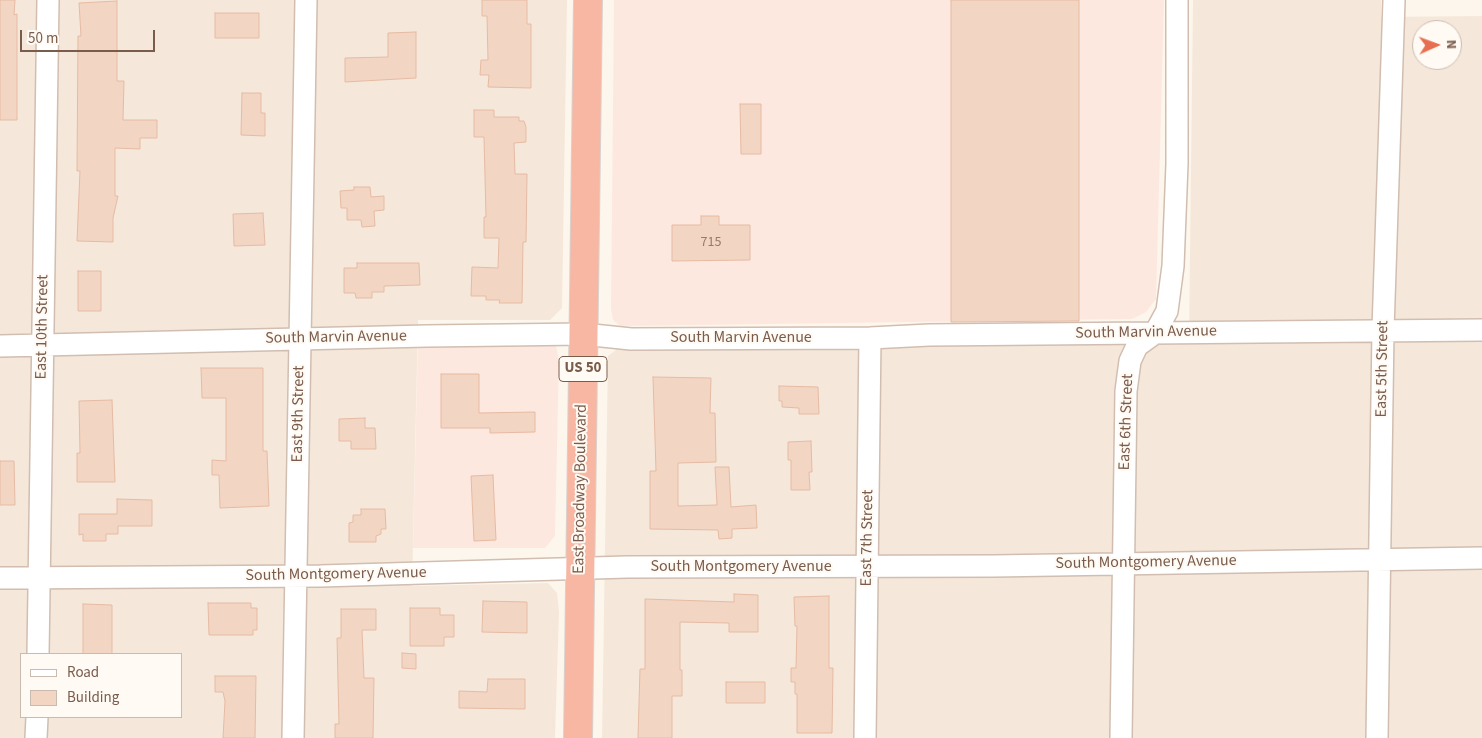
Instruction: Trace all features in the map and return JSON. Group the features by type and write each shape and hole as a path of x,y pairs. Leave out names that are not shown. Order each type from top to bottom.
{"highway":[{"name":"East Broadway Boulevard","path":"578,738 588,0"}],"street":[{"name":"East 10th Street","path":"38,653 48,0"},
{"name":"East 9th Street","path":"293,738 298,576 306,0"},
{"name":"East 6th Street","path":"1121,738 1126,391 1130,361 1137,346 1155,333 1167,311 1173,266 1177,164 1177,0"},
{"name":"East 5th Street","path":"1377,738 1383,330 1394,0"},
{"name":"South Marvin Avenue","path":"0,346 300,338 583,334 631,339 870,338 1482,330"},
{"name":"East 7th Street","path":"865,738 870,338"},
{"name":"South Montgomery Avenue","path":"0,578 298,576 580,568 1123,564 1482,558"},
{"path":"36,738 37,718"}],"shaded area":[{"path":"0,0 567,0 562,308 550,320 418,320 412,586 548,583 557,593 559,612 555,738 0,738"},
{"path":"614,0 1164,0 1156,299 1146,312 1132,319 620,326 613,320 611,309"},
{"path":"1193,0 1381,0 1381,17 1482,16 1482,738 602,738 608,356 617,349 1189,339"},
{"path":"418,338 545,339 556,346 559,360 555,536 545,548 413,548"}],"building":[{"path":"0,0 15,0 14,15 17,14 17,120 0,120"},
{"path":"482,0 527,0 527,24 531,24 531,88 488,87 489,75 480,75 481,60 488,60 487,16 482,16"},
{"path":"951,0 1079,0 1079,321 951,322"},
{"path":"117,1 117,81 124,81 123,120 157,120 157,138 140,138 140,149 115,148 115,196 118,196 113,218 113,242 77,241 80,171 77,171 78,36 81,36 79,3"},
{"path":"215,13 259,13 259,38 215,38"},
{"path":"416,32 416,78 345,82 345,58 388,57 388,33"},
{"path":"242,93 261,93 261,113 265,113 265,136 241,135"},
{"path":"740,104 761,104 761,154 741,154"},
{"path":"474,110 494,110 494,117 519,117 519,121 524,121 526,127 526,142 514,143 515,174 527,174 526,242 523,242 522,303 499,303 500,300 486,300 486,296 471,296 472,267 498,268 499,238 484,238 484,217 486,217 484,137 474,137"},
{"path":"354,187 370,187 371,197 384,196 384,210 374,211 375,226 362,227 361,220 347,220 347,208 341,208 340,191 354,190"},
{"path":"263,213 265,245 234,246 233,214"},
{"path":"701,216 719,216 719,225 750,225 750,260 672,261 672,225 701,225"},
{"path":"357,263 419,263 420,285 384,286 384,292 372,292 372,298 356,298 355,293 344,293 344,268 357,268"},
{"path":"78,271 101,271 101,311 78,311"},
{"path":"201,368 263,368 263,451 267,451 269,506 220,508 219,475 212,475 212,460 226,461 226,398 202,398"},
{"path":"441,374 479,374 479,413 535,412 535,432 490,433 490,428 441,428"},
{"path":"653,377 711,378 710,413 715,413 716,462 678,463 678,506 717,505 715,467 729,467 731,507 756,505 757,528 732,529 732,538 719,539 718,530 650,529 650,471 656,471"},
{"path":"779,386 818,387 819,414 799,414 799,408 782,407 782,401 779,401"},
{"path":"112,400 115,482 77,482 77,453 80,453 79,401"},
{"path":"365,418 365,428 375,428 376,449 351,449 351,441 339,441 339,419"},
{"path":"811,441 812,472 809,472 810,490 791,490 791,460 788,460 788,442"},
{"path":"0,461 14,461 15,505 0,505"},
{"path":"493,475 496,540 474,541 471,476"},
{"path":"117,499 152,500 152,526 118,526 118,534 106,534 106,541 83,541 83,534 79,535 79,514 117,514"},
{"path":"361,509 385,509 386,529 381,529 381,534 376,536 376,542 349,542 349,523 353,522 353,515 361,515"},
{"path":"734,594 758,595 758,632 729,632 729,623 680,622 682,696 672,696 672,738 638,738 640,669 645,669 645,599 734,602"},
{"path":"829,596 829,668 833,668 832,733 797,733 797,694 795,694 795,682 791,682 791,668 796,668 797,626 795,626 794,597"},
{"path":"483,601 527,602 527,633 482,632"},
{"path":"208,603 251,603 251,608 257,608 257,630 253,630 253,635 209,635"},
{"path":"83,604 112,605 112,653 83,653"},
{"path":"410,608 440,608 440,615 454,615 454,637 444,637 444,646 410,646"},
{"path":"341,609 376,609 376,630 362,630 364,678 374,678 373,738 335,738 335,724 339,724 337,638 341,638"},
{"path":"402,653 416,654 416,669 402,668"},
{"path":"215,676 256,676 255,738 223,738 225,701 223,692 215,692"},
{"path":"488,679 525,679 525,709 459,708 459,691 487,692"},
{"path":"726,682 765,682 765,703 726,703"}]}
